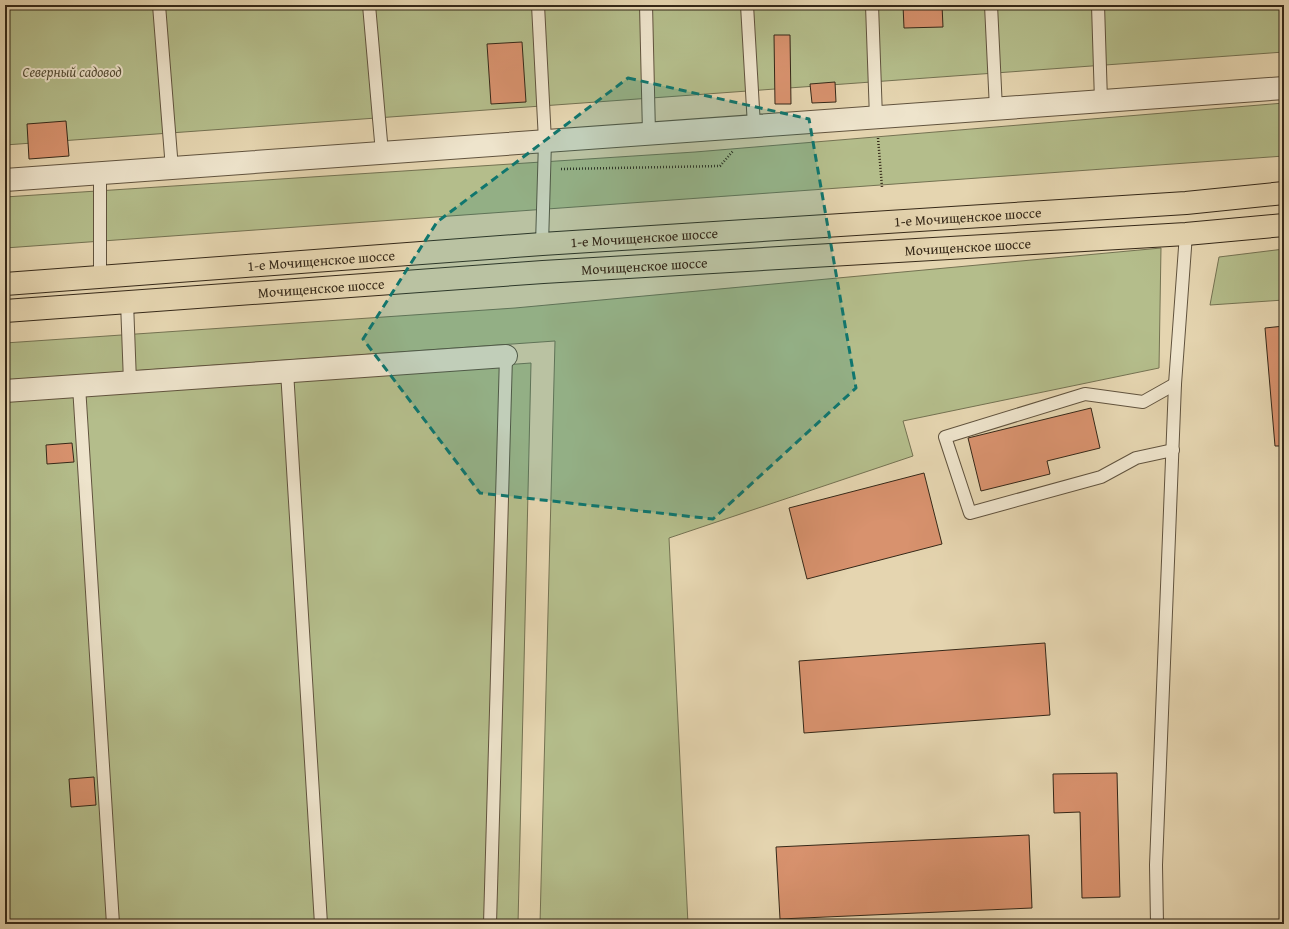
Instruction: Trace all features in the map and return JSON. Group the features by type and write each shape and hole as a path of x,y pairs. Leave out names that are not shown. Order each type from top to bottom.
{"main road":[{"name":"1-е Мочищенское шоссе","path":"5,284 542,244 1186,203 1284,193"},
{"path":"1186,203 1186,234"},
{"name":"Мочищенское шоссе","path":"5,311 535,272 1186,234 1284,225"}],"street":[{"path":"5,180 1284,88"},
{"path":"5,391 506,356"}],"lane":[{"path":"159,5 172,169"},
{"path":"369,5 382,153"},
{"path":"538,5 545,142 542,244"},
{"path":"646,5 649,134"},
{"path":"747,5 754,126"},
{"path":"872,5 876,118"},
{"path":"991,5 996,109"},
{"path":"1098,5 1101,101"},
{"path":"100,174 100,276"},
{"path":"1157,924 1156,865 1175,384 1186,234"},
{"path":"127,302 130,382"},
{"path":"490,924 506,356"},
{"path":"287,371 321,924"},
{"path":"1173,450 1136,458 1101,477 970,513 945,437 1085,394 1143,402 1175,384"},
{"path":"79,386 113,924"}],"path":[{"path":"876,118 882,187"},
{"path":"545,170 720,166 754,126"}],"highlighted area":[{"path":"628,78 809,119 856,388 713,519 480,493 363,339 437,222"}],"green space":[{"name":"Северный садовод","path":"5,5 1284,5 1284,52 5,145"},
{"path":"1284,103 1284,156 5,248 5,197 695,152"},
{"path":"1161,248 1159,368 903,421 913,456 669,538 688,924 540,924 555,341 5,380 5,343 515,308"},
{"path":"1284,249 1284,300 1210,305 1219,257"},
{"path":"531,363 518,924 5,924 5,401"}],"building":[{"path":"903,5 942,5 943,27 904,28"},
{"path":"774,35 790,35 791,104 775,104"},
{"path":"522,42 526,102 491,104 487,44"},
{"path":"835,82 836,102 812,103 810,84"},
{"path":"66,121 69,156 29,159 27,124"},
{"path":"1284,326 1284,446 1275,446 1265,328"},
{"path":"1091,408 1100,448 1047,461 1050,474 981,491 968,438"},
{"path":"72,443 74,462 47,464 46,445"},
{"path":"924,473 942,544 807,579 789,508"},
{"path":"1045,643 1050,715 804,733 799,661"},
{"path":"1117,773 1120,897 1082,898 1080,812 1054,813 1053,774"},
{"path":"94,777 96,805 71,807 69,779"},
{"path":"1029,835 1032,908 780,919 776,847"}]}
